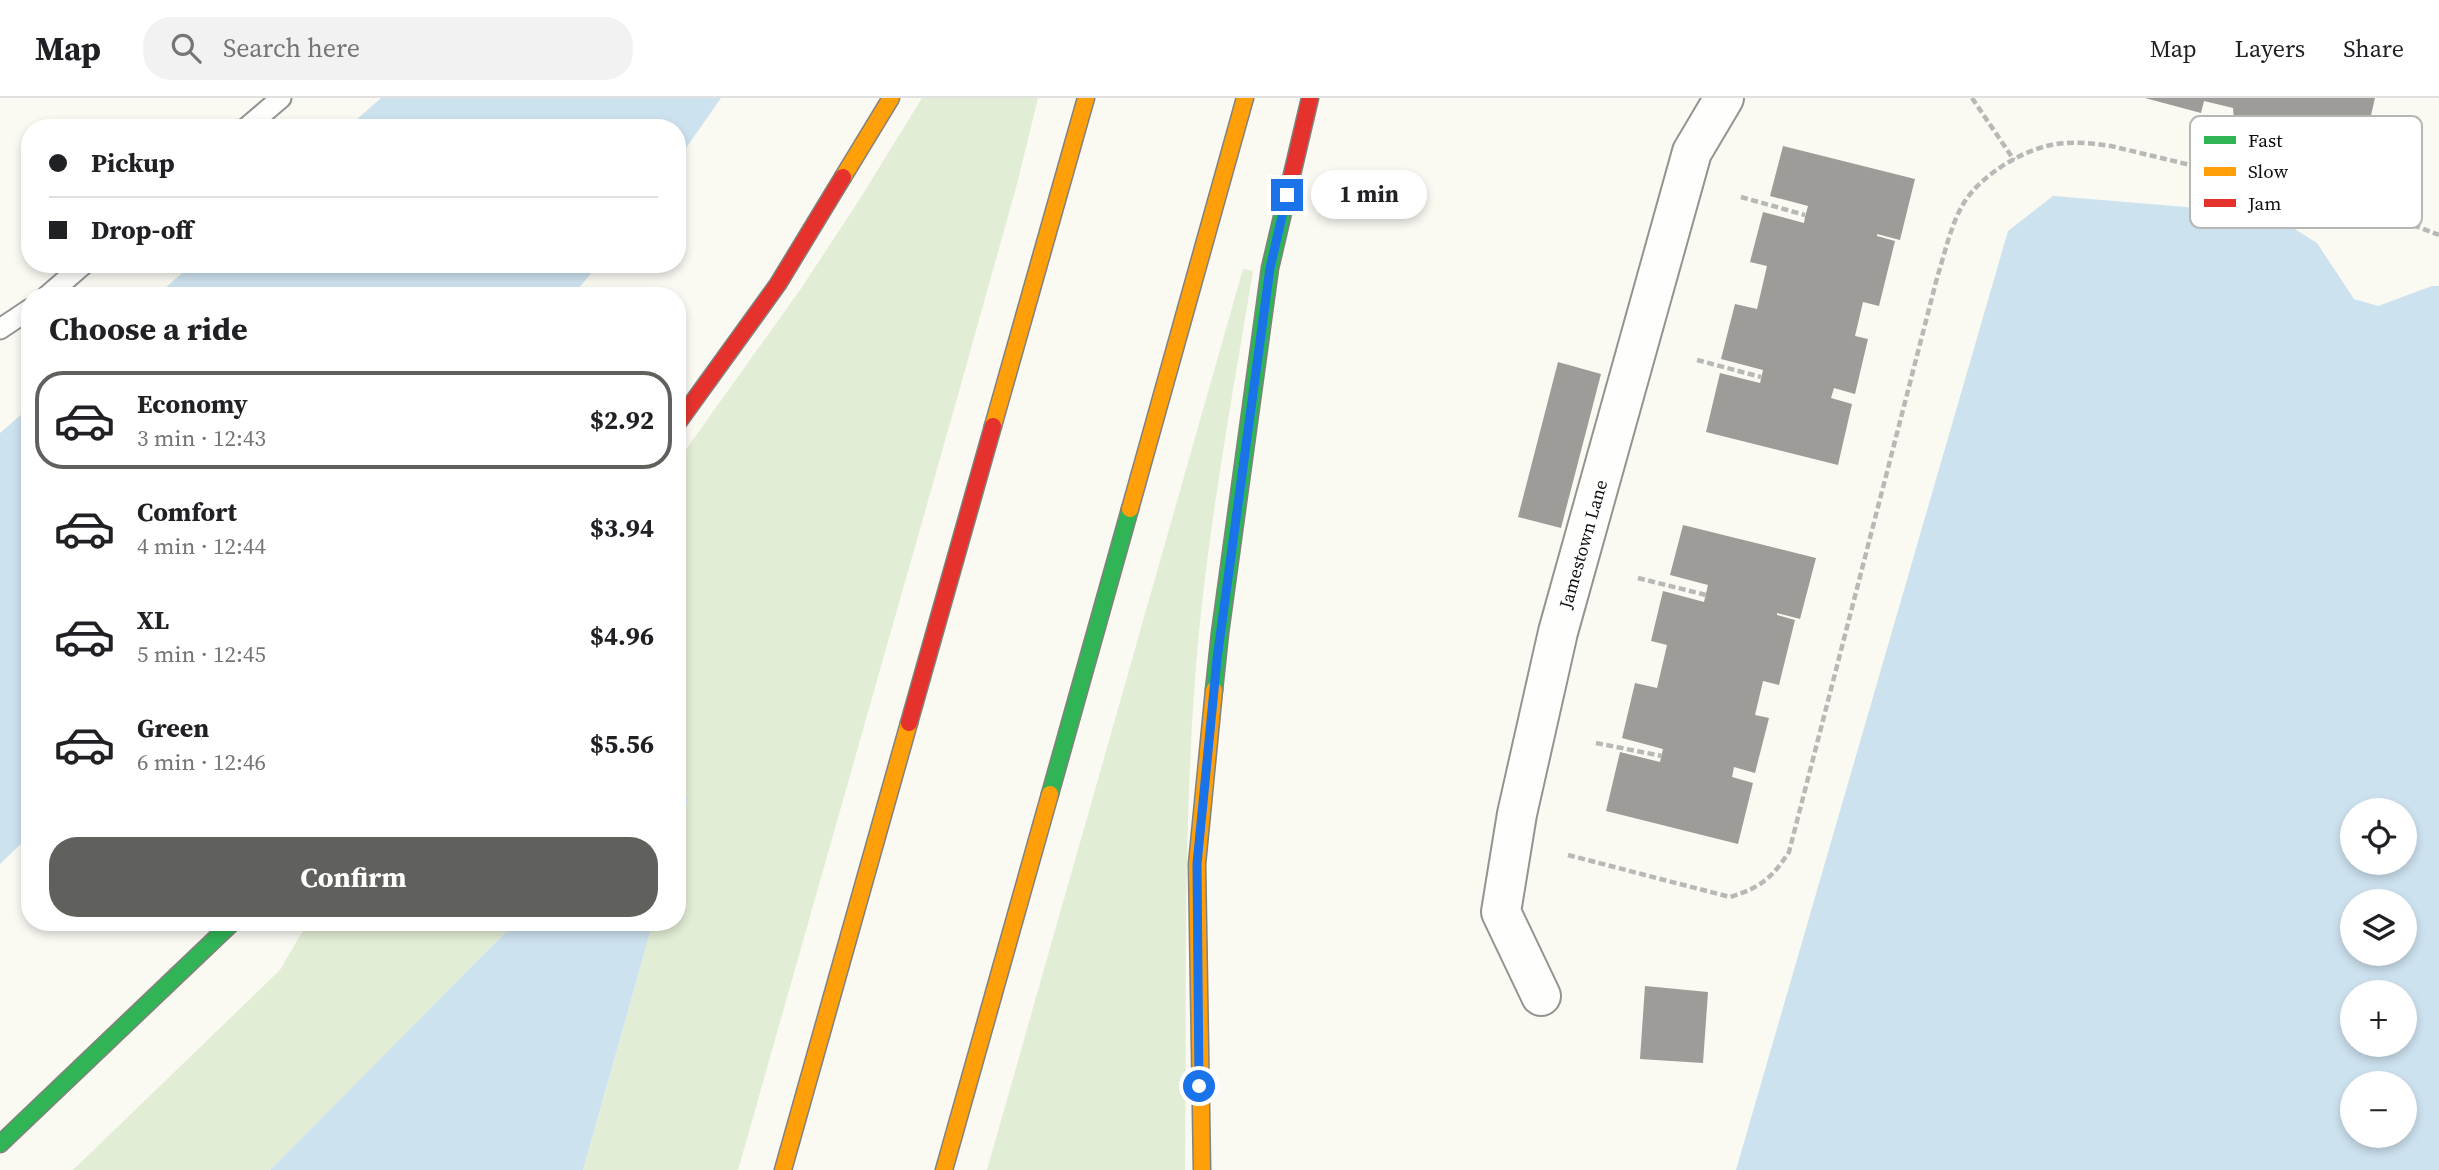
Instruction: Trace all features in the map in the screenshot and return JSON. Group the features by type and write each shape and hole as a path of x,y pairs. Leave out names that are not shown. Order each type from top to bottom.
{"highway":[{"path":"686,412 778,284 891,98"},
{"path":"783,1170 1086,98"},
{"path":"944,1170 1245,98"},
{"path":"1202,1170 1197,864 1217,660 1270,268 1310,98"},
{"path":"0,1144 224,931"}],"street":[{"name":"Jamestown Lane","path":"1541,996 1501,912 1517,814 1558,632 1692,152 1724,98"}],"lane":[{"path":"256,119 281,98"},
{"path":"57,287 74,273"},
{"path":"0,330 21,315"}],"path":[{"path":"1972,98 2014,160"},
{"path":"1568,855 1730,897 1752,891 1775,874 1789,852 1930,304 1949,240 1965,201 1999,167 2049,145 2081,142 2111,146 2190,165"},
{"path":"1741,197 1805,215"},
{"path":"2421,228 2439,235"},
{"path":"1696,360 1761,377"},
{"path":"1638,578 1706,595"},
{"path":"1596,743 1662,756"}],"green space":[{"path":"922,98 1038,98 958,395 738,1170 583,1170 650,931 686,931 686,449 800,290"},
{"path":"1243,269 1253,271 1210,541 1194,699 1186,901 1185,1170 987,1170"},
{"path":"303,931 507,931 270,1170 73,1170 280,970"}],"water":[{"path":"381,98 721,98 686,148 686,119 357,119"},
{"path":"2053,196 2190,207 2190,228 2293,228 2317,243 2354,299 2378,306 2432,286 2439,286 2439,1170 1736,1170 2008,231"},
{"path":"182,273 591,273 580,287 166,287"},
{"path":"21,415 21,844 0,864 0,433"},
{"path":"507,931 650,931 583,1170 270,1170"}],"building":[{"path":"2145,98 2375,98 2371,116 2234,116 2233,108 2204,101 2201,113"},
{"path":"1783,146 1915,179 1900,240 1877,234 1895,241 1879,306 1863,302 1855,336 1868,339 1855,394 1834,388 1831,398 1852,404 1838,465 1706,432 1720,373 1760,383 1763,370 1721,359 1735,304 1757,309 1767,266 1750,262 1763,212 1804,223 1808,206 1770,196"},
{"path":"1558,362 1601,374 1561,528 1518,517"},
{"path":"1683,525 1816,558 1800,619 1777,613 1795,620 1779,685 1763,681 1755,715 1769,718 1755,773 1734,767 1732,777 1753,783 1738,844 1606,811 1620,752 1660,762 1663,749 1622,738 1635,683 1657,688 1667,645 1651,641 1663,591 1704,602 1708,585 1670,575"},
{"path":"1645,986 1708,992 1703,1063 1640,1059"}],"traffic: fast":[{"path":"1214,690 1270,268 1286,200"},
{"path":"1050,794 1130,509"},
{"path":"0,1144 224,931"}],"traffic: slow":[{"path":"843,177 891,98"},
{"path":"993,426 1086,98"},
{"path":"1130,509 1245,98"},
{"path":"1202,1170 1197,864 1214,690"},
{"path":"783,1170 909,723"},
{"path":"944,1170 1050,794"}],"traffic: jam":[{"path":"1286,200 1310,98"},
{"path":"686,412 778,284 843,177"},
{"path":"909,723 993,426"}],"route":[{"path":"1199,1086 1197,864 1217,659 1270,268 1287,195"}]}
